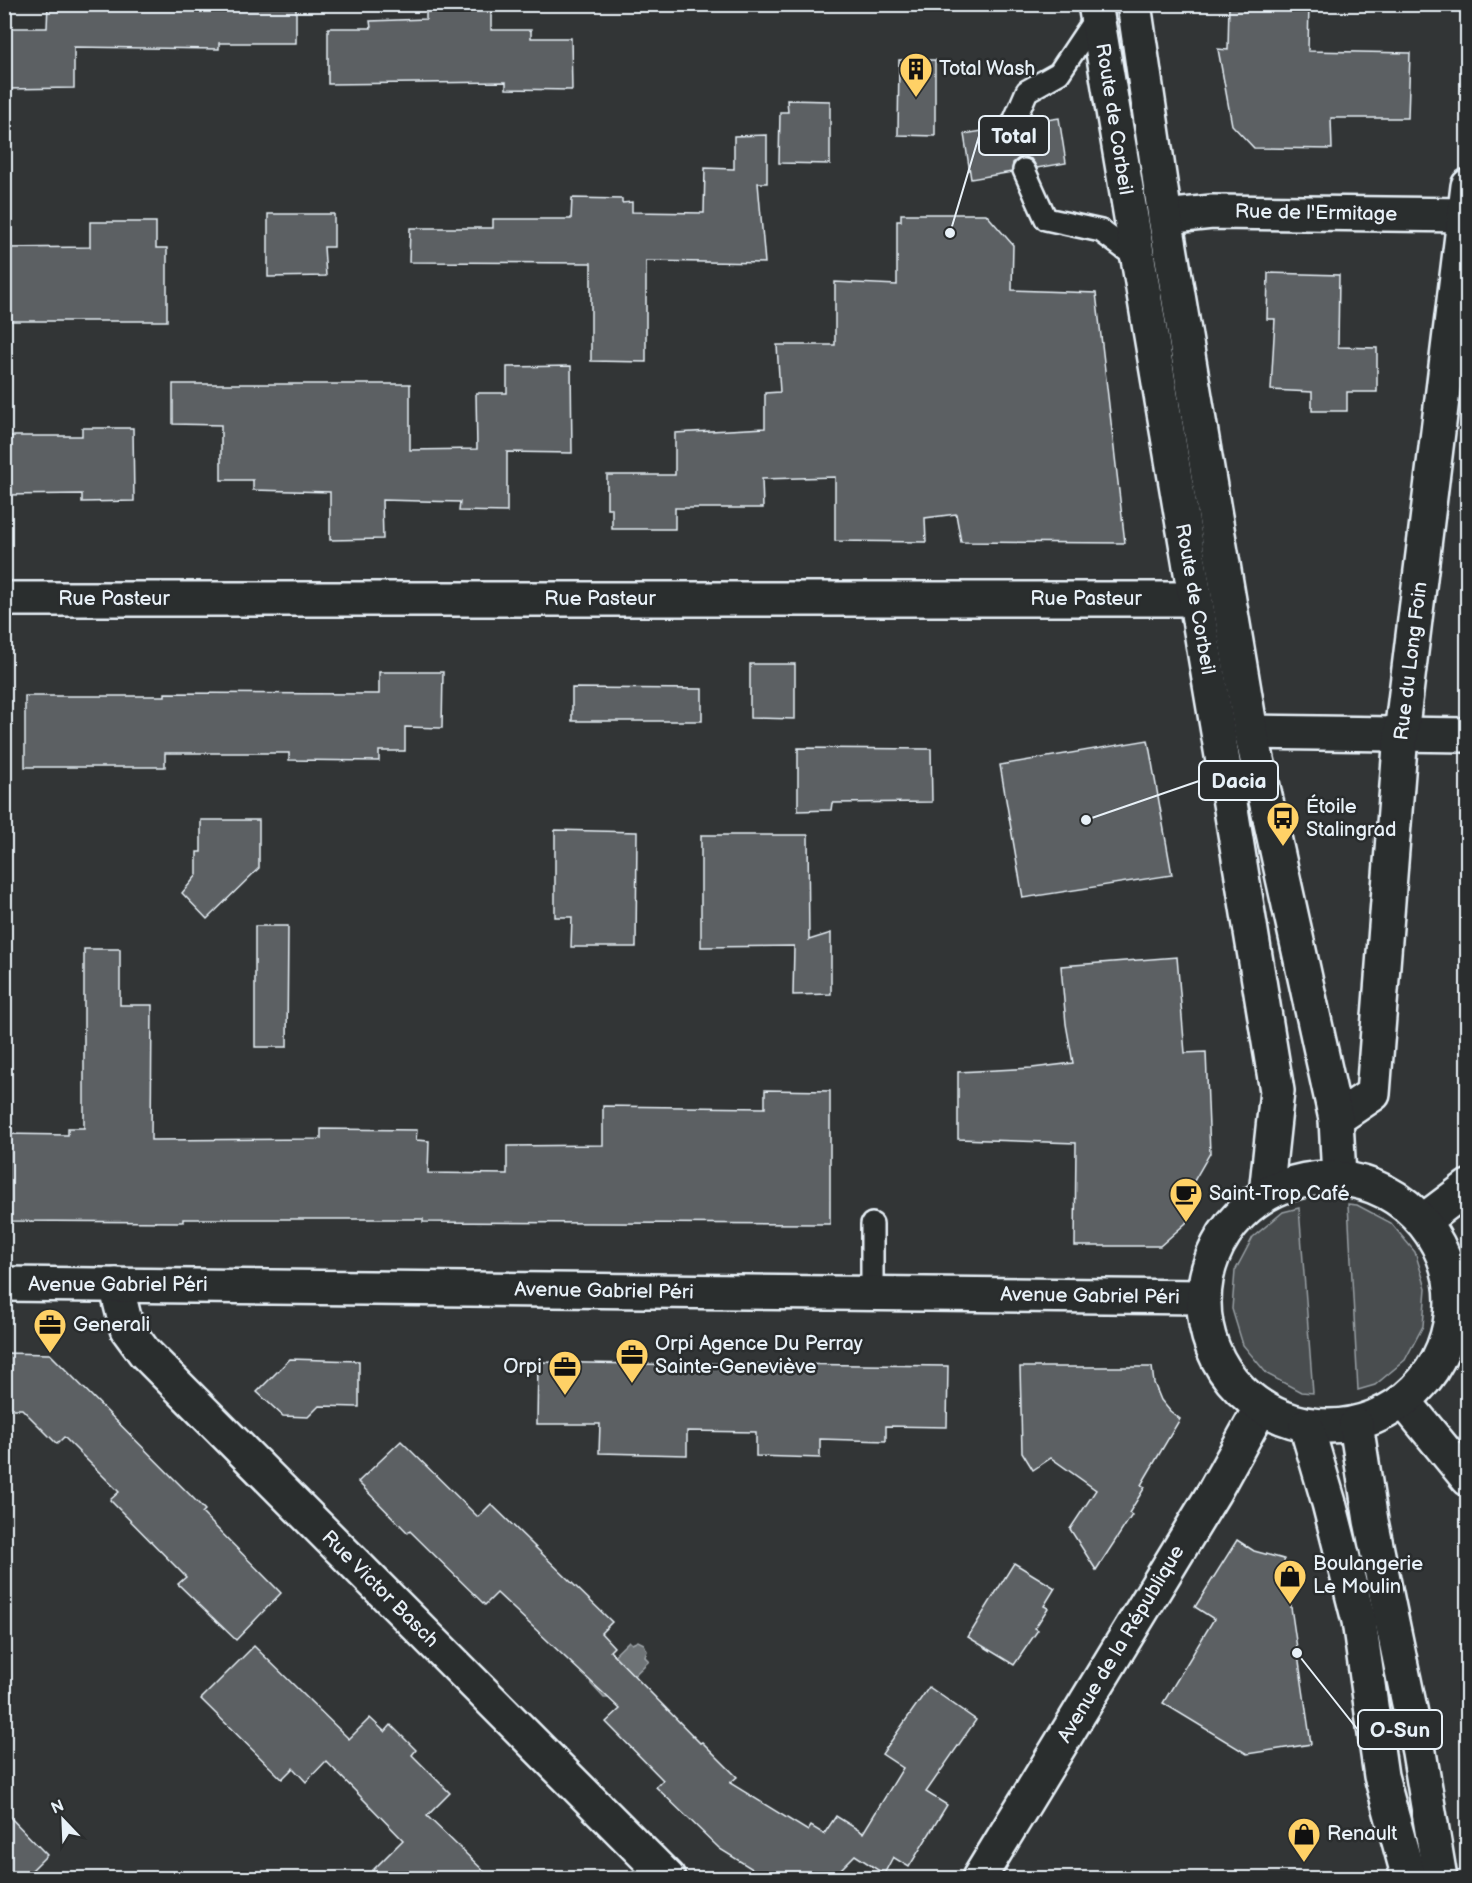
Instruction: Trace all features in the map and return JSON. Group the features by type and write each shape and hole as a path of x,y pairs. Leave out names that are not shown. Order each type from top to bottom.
{"street":[{"name":"Route de Corbeil","path":"1134,4 1165,216 1251,732 1336,1119 1339,1178"},
{"name":"Route de Corbeil","path":"1096,10 1277,1091 1266,1194"},
{"name":"Rue de l'Ermitage","path":"1165,216 1212,212 1466,205"},
{"name":"Rue du Long Foin","path":"1336,1119 1373,1094 1401,734 1466,205"},
{"name":"Rue Pasteur","path":"4,598 1195,599"},
{"path":"1251,732 1467,735"},
{"path":"1339,1178 1385,1191 1424,1221 1445,1258 1460,1299 1448,1337 1431,1373 1404,1401 1356,1424 1306,1425 1261,1407 1229,1378 1209,1340 1203,1297 1212,1256 1233,1220 1266,1194 1301,1180 1339,1178"},
{"path":"1424,1221 1467,1187"},
{"name":"Avenue Gabriel Péri","path":"4,1284 1203,1297"},
{"name":"Rue Victor Basch","path":"116,1285 127,1329 144,1352 668,1878"},
{"path":"1404,1401 1467,1479"},
{"name":"Avenue de la République","path":"978,1878 1214,1491 1261,1407"},
{"path":"1356,1424 1371,1521 1419,1752 1440,1878"},
{"path":"1306,1425 1329,1503 1359,1621 1381,1776 1409,1878"}],"lane":[{"path":"1012,126 1027,91 1059,73 1096,10"},
{"path":"1024,170 1046,219 1101,231 1137,258"},
{"path":"872,1224 872,1294"}],"shaded area":[{"path":"1348,1204 1357,1205 1391,1223 1415,1252 1426,1288 1423,1326 1405,1360 1375,1385 1358,1390"},
{"path":"1299,1208 1313,1393 1301,1392 1267,1374 1243,1345 1232,1309 1235,1271 1253,1237 1283,1212"},
{"path":"629,1641 632,1644 638,1641 644,1644 647,1651 645,1657 649,1661 611,1698 604,1698 591,1684 590,1679"}],"building":[{"path":"48,4 296,4 296,43 219,43 219,49 74,47 74,88 5,89 6,28 47,28"},
{"path":"426,4 491,4 491,30 531,30 531,38 571,38 572,90 506,89 506,82 328,84 328,28 371,28 370,21 426,19"},
{"path":"1229,4 1309,4 1308,51 1410,53 1408,118 1331,118 1332,149 1254,148 1232,125 1218,49 1228,50"},
{"name":"Total Wash","path":"899,60 935,60 935,136 898,135"},
{"path":"787,100 830,101 830,164 779,163 780,112 788,112"},
{"path":"1059,118 1066,163 1037,168 1031,159 1019,158 1013,163 1012,172 971,179 964,134 1000,128 1002,134 1014,139 1020,136 1027,123"},
{"path":"767,135 767,183 758,183 765,263 646,261 646,362 591,361 591,263 409,262 410,228 493,228 493,219 571,219 572,198 622,199 622,203 632,202 632,212 704,213 705,168 734,169 734,136"},
{"path":"268,214 334,214 334,247 324,247 326,276 268,277"},
{"path":"901,214 986,214 1013,245 1012,290 1096,293 1125,543 961,542 956,514 925,518 926,542 835,541 835,477 762,479 763,508 675,508 675,529 612,529 612,508 607,508 607,475 675,475 675,433 765,428 765,393 780,392 777,345 835,345 835,282 897,285 897,221 901,221"},
{"path":"90,222 156,222 156,248 167,248 167,321 4,321 4,248 90,247"},
{"path":"1268,273 1339,275 1338,347 1377,348 1377,392 1347,392 1347,411 1312,411 1312,392 1271,390 1275,319 1267,319"},
{"path":"571,366 572,453 507,452 507,512 459,511 460,502 382,500 383,539 330,540 330,492 253,490 253,480 221,480 221,425 173,424 173,384 410,384 410,450 477,449 476,393 507,393 507,367"},
{"path":"82,428 133,428 134,501 82,502 82,494 4,495 4,436 82,436"},
{"path":"750,664 795,664 795,719 750,718"},
{"path":"379,672 443,672 442,728 405,727 405,751 379,751 379,761 289,760 289,753 165,753 165,767 25,767 25,696 165,696 165,693 379,694"},
{"path":"572,688 702,689 702,721 572,721"},
{"path":"1148,740 1172,875 1023,898 1000,765"},
{"path":"798,748 931,749 932,802 832,803 831,810 798,811"},
{"path":"201,820 259,820 259,868 207,919 182,893 197,875 197,852 201,852"},
{"path":"555,830 637,832 636,947 571,947 572,917 555,917"},
{"path":"701,835 808,835 809,940 831,933 831,994 793,995 794,946 701,947"},
{"path":"255,926 288,926 287,1047 255,1047"},
{"path":"84,949 120,949 120,1005 152,1005 151,1140 321,1139 321,1129 417,1130 416,1140 429,1141 428,1173 507,1174 507,1146 603,1145 603,1106 765,1108 765,1090 830,1091 830,1224 423,1222 423,1219 183,1219 183,1222 11,1221 11,1215 4,1215 4,1134 68,1135 68,1128 84,1128"},
{"path":"1177,957 1185,1053 1206,1052 1210,1153 1186,1195 1199,1201 1186,1223 1160,1246 1075,1246 1076,1143 958,1139 958,1072 1073,1063 1066,1024 1061,966"},
{"path":"4,1353 50,1354 205,1510 202,1513 281,1593 236,1640 178,1584 186,1577 110,1500 119,1492 64,1437 57,1444 22,1409 4,1409"},
{"path":"290,1359 359,1361 359,1407 319,1406 308,1417 283,1416 257,1392"},
{"path":"538,1362 948,1366 947,1427 886,1426 886,1441 820,1439 820,1458 756,1456 756,1432 687,1431 687,1455 599,1453 600,1424 537,1424"},
{"path":"1020,1367 1152,1367 1154,1383 1161,1400 1180,1419 1141,1485 1145,1487 1129,1513 1132,1515 1096,1570 1070,1529 1096,1490 1051,1458 1033,1470 1022,1452"},
{"path":"401,1441 478,1517 491,1504 612,1622 601,1633 614,1647 610,1651 700,1743 702,1742 737,1777 730,1783 808,1831 811,1826 824,1834 836,1816 863,1833 903,1768 882,1754 929,1687 976,1720 926,1792 947,1805 909,1867 893,1857 884,1874 855,1855 832,1878 767,1878 720,1849 656,1787 663,1780 606,1722 620,1709 497,1593 485,1605 410,1531 408,1533 358,1482"},
{"path":"1237,1540 1254,1551 1284,1559 1311,1744 1247,1754 1163,1703 1214,1619 1195,1607"},
{"path":"1014,1563 1055,1588 1044,1606 1048,1608 1035,1628 1038,1630 1014,1665 968,1637"},
{"path":"254,1646 349,1739 370,1718 385,1732 391,1725 416,1750 412,1755 450,1793 427,1816 491,1878 365,1878 403,1840 326,1761 306,1782 293,1768 282,1779 201,1699"},
{"path":"4,1811 47,1855 24,1878 4,1878"}],"place":[{"name":"Total Wash","path":"916,98"},
{"name":"Total","path":"950,233"},
{"name":"Dacia","path":"1086,820"},
{"name":"Étoile Stalingrad","path":"1283,847"},
{"name":"Saint-Trop Café","path":"1186,1223"},
{"name":"Generali","path":"50,1354"},
{"name":"Orpi Agence Du Perray Sainte-Geneviève","path":"632,1384"},
{"name":"Orpi","path":"565,1396"},
{"name":"Boulangerie Le Moulin","path":"1290,1605"},
{"name":"O-Sun","path":"1297,1653"},
{"name":"Renault","path":"1304,1863"}]}
